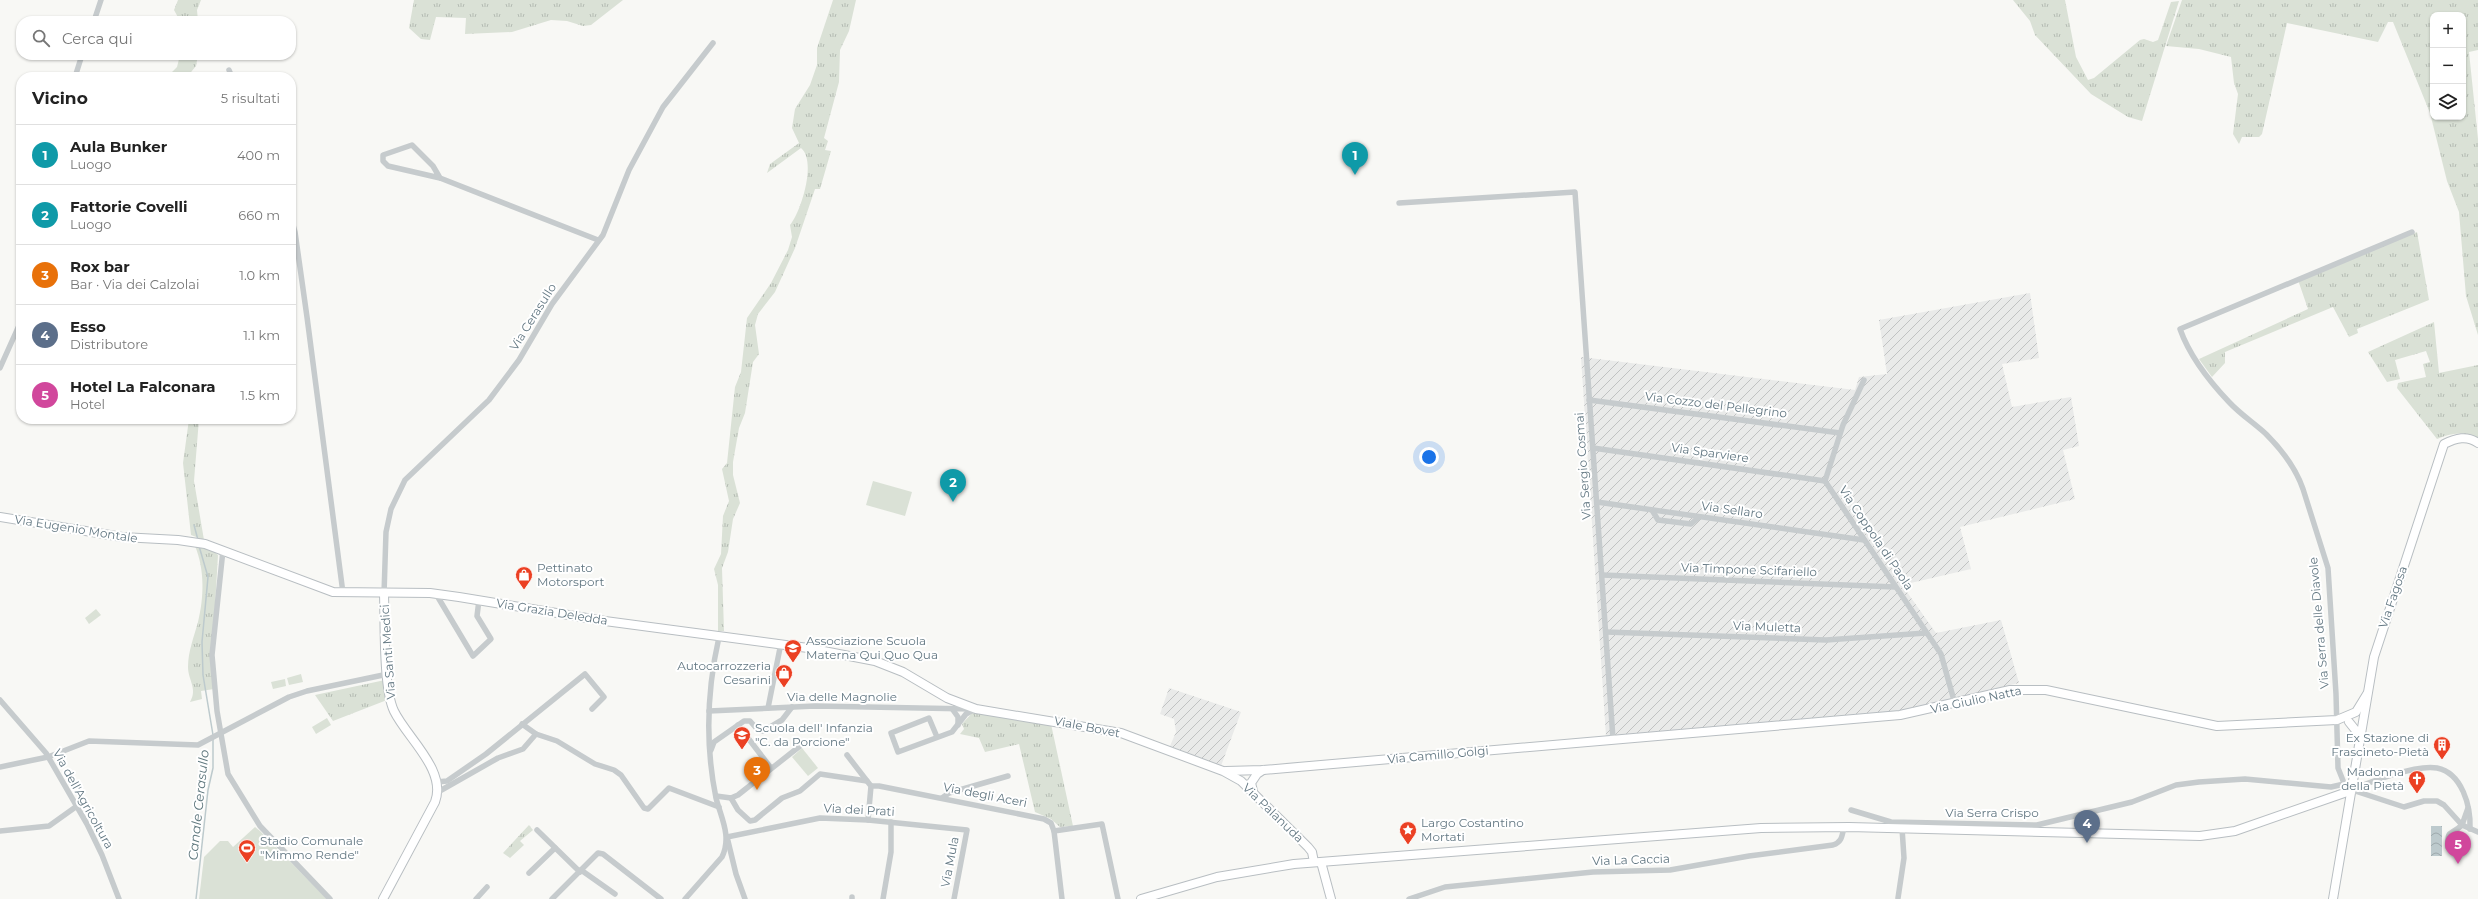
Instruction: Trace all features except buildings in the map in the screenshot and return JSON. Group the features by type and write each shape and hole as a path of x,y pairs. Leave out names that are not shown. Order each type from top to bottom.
{"street":[{"path":"96,16 101,0"},
{"name":"Via Cerasullo","path":"384,594 386,532 391,509 405,480 489,400 519,360 552,304 598,240 611,218 629,170 663,108 713,43"},
{"path":"77,72 80,60"},
{"path":"440,178 430,163 412,145 383,155 383,161 388,166 440,178 598,240"},
{"name":"Via Sergio Cosmai","path":"1399,203 1575,192 1613,739"},
{"name":"Via Serra delle Diavole","path":"2350,791 2344,784 2338,768 2337,720 2328,568 2299,476 2277,446 2229,403 2191,354 2180,329 2412,232"},
{"path":"296,239 343,593"},
{"path":"0,368 16,332"},
{"name":"Via Coppola di Paola","path":"1864,380 1840,433 1825,481 1941,654 1955,704"},
{"name":"Via Cozzo del Pellegrino","path":"1589,400 1840,433"},
{"name":"Via Fagosa","path":"2333,899 2367,694 2384,620 2444,444 2455,438 2472,439 2478,443"},
{"name":"Via Sparviere","path":"1593,448 1825,481"},
{"name":"Via Sellaro","path":"1596,502 1864,540"},
{"path":"1652,510 1658,520 1690,524 1699,517"},
{"name":"Via Eugenio Montale","path":"0,517 122,537 205,544 323,589 343,593"},
{"path":"223,550 212,655 221,733 228,774 260,826 330,899"},
{"name":"Via Timpone Scifariello","path":"1602,575 1895,587"},
{"name":"Via Grazia Deledda","path":"343,593 436,594 719,636 781,643"},
{"name":"Via Santi Medici","path":"383,899 441,791 434,770 402,727 393,709 388,674 384,594"},
{"path":"436,594 473,656 490,639 477,616 478,600"},
{"name":"Via Muletta","path":"1606,632 1826,640 1926,633"},
{"path":"719,636 710,679 710,752 716,796 736,874 745,899"},
{"path":"768,708 781,643"},
{"name":"Viale Bovet","path":"781,643 854,656 882,663 903,672 947,698 976,709 1121,732 1224,771"},
{"path":"0,767 48,757 89,741 102,740 190,746 207,740 289,697 307,691 388,674"},
{"path":"437,782 447,780 491,751 522,724 585,674 604,697 592,708"},
{"name":"Via Giulio Natta","path":"1613,739 1900,715 1955,704 2010,690 2032,688 2217,726 2349,719 2363,720"},
{"path":"2357,750 2357,732 2349,719 2361,706 2367,694"},
{"path":"934,709 947,704 947,698"},
{"name":"Via dell'Agricoltura","path":"0,700 48,757 77,806 102,855 119,899"},
{"path":"710,752 714,742 738,725 750,721 758,730 762,731 782,720 792,707"},
{"name":"Via delle Magnolie","path":"709,711 792,707 954,710 976,709"},
{"path":"937,737 929,718 891,733 898,752 937,737 957,728 966,714 976,709"},
{"path":"954,710 958,717 957,728"},
{"path":"522,724 536,734 558,741 595,764 614,770 621,775 644,808 648,809 653,806 669,788 719,807"},
{"path":"738,725 770,768"},
{"path":"441,791 498,758 523,749 536,734"},
{"name":"Via Camillo Golgi","path":"1224,771 1263,770 1613,739"},
{"path":"716,796 731,798 800,746"},
{"path":"848,755 871,786 868,820"},
{"path":"1142,899 1217,877 1258,869 1318,862 1761,828 1902,828 2200,836 2235,831 2387,777 2414,770 2436,768 2457,780 2465,795 2470,829"},
{"path":"1255,796 1251,783 1257,774 1263,770"},
{"name":"Via Palanuda","path":"1224,771 1240,781 1308,846 1318,862 1331,899"},
{"path":"731,798 741,814 750,821 754,820 782,798 800,791 820,774 867,780"},
{"path":"942,798 949,793 1008,776"},
{"name":"Via Serra Crispo","path":"1851,810 1891,822 2037,825 2132,802 2176,786 2199,782 2245,778 2331,787 2344,784"},
{"path":"441,791 447,780"},
{"name":"Via degli Aceri","path":"871,786 1034,816 1051,823 1054,831"},
{"path":"2350,791 2407,807 2424,801 2437,801 2462,825 2478,832"},
{"path":"0,831 49,826 77,806"},
{"path":"2448,847 2448,836 2450,831 2462,825 2468,808"},
{"name":"Via dei Prati","path":"727,837 820,818 868,820 967,830"},
{"path":"883,899 891,852 891,822"},
{"path":"1062,899 1054,831 1102,824 1118,899"},
{"name":"Via La Caccia","path":"1409,899 1445,887 1593,872 1670,870 1749,856 1833,845 1839,843 1844,827"},
{"path":"1898,898 1904,858 1902,828"},
{"path":"537,830 581,871 615,894"},
{"name":"Via Mula","path":"954,899 967,830"},
{"path":"685,899 722,856 726,849 727,837"},
{"path":"529,873 555,848"},
{"path":"552,899 594,856 603,854 661,899"},
{"path":"476,899 487,887"}],"shaded area":[{"path":"2030,293 2039,358 2002,364 2012,407 2071,397 2079,446 2063,450 2075,499 1960,527 1971,569 1902,585 1936,633 2001,620 2019,683 1895,712 1606,736 1581,357 1855,390 1859,377 1887,374 1879,320"},
{"path":"1169,688 1241,712 1221,766 1170,746 1176,732 1174,719 1160,714"}],"green space":[{"path":"178,0 201,0 197,10 198,16 177,16 174,10"},
{"path":"414,0 623,0 591,25 583,26 567,21 551,20 512,32 465,34 466,18 436,17 430,40 421,39 409,28"},
{"path":"833,0 856,0 849,31 840,50 839,82 824,138 828,141 825,150 831,151 820,189 815,189 795,248 775,292 758,314 755,325 759,354 753,362 745,413 739,428 733,462 733,475 740,503 733,519 728,552 722,568 724,631 718,631 718,585 714,569 721,554 723,516 729,501 722,469 727,463 735,387 741,372 747,318 771,283 788,250 792,237 790,225 799,209 806,186 808,164 806,155 801,148 767,173 770,164 799,143 792,128 795,109 810,85 817,65 817,48"},
{"path":"2013,0 2065,0 2076,57 2088,80 2094,78 2140,40 2144,39 2153,42 2158,40 2171,2 2179,1 2142,121 2128,117 2091,94 2035,35 2030,21"},
{"path":"2182,0 2478,0 2478,50 2469,52 2478,139 2478,335 2466,296 2459,212 2447,181 2432,120 2466,120 2466,12 2430,12 2430,113 2393,22 2388,22 2378,42 2287,23 2262,134 2259,137 2242,137 2239,144 2233,134 2238,94 2234,83 2231,57 2199,49 2166,46"},
{"path":"179,60 197,60 196,66 191,72 172,72 177,67"},
{"path":"2417,232 2429,300 2357,329 2358,333 2349,337 2333,307 2225,352 2225,363 2212,377 2199,359 2308,309 2298,280"},
{"path":"2434,322 2439,373 2478,365 2478,440 2463,434 2453,434 2437,439 2397,388 2398,383 2426,377 2423,364 2430,362 2426,351 2395,360 2400,379 2387,382 2368,352"},
{"path":"188,424 199,424 194,481 204,540 191,535 183,463"},
{"path":"873,481 912,492 905,516 866,505"},
{"path":"195,546 213,551 218,555 214,624 214,689 201,691 202,699 190,702 193,689 188,672 188,661 200,613 202,594 201,565"},
{"path":"96,609 101,615 89,624 85,618"},
{"path":"301,674 303,682 289,685 287,678"},
{"path":"285,679 286,686 273,689 271,682"},
{"path":"385,680 387,700 333,721 315,695"},
{"path":"973,712 1051,724 1073,826 1060,827 1051,819 1035,812 1019,744 985,752 979,738 960,734 964,729 962,724"},
{"path":"327,718 331,725 316,734 312,727"},
{"path":"802,748 818,768 808,776 792,757"},
{"path":"529,825 533,830 520,841 524,845 510,858 503,853"},
{"name":"Stadio Comunale \"Mimmo Rende\"","path":"255,827 327,899 199,899 204,857 220,841 228,841 233,847"}],"water":[{"path":"2431,826 2442,826 2442,856 2431,856"}],"waterway":[{"name":"Canale Cerasullo","path":"194,525 198,540"},
{"name":"Canale Cerasullo","path":"199,546 208,577 202,642 203,675 213,735"},
{"name":"Canale Cerasullo","path":"196,899 208,790 213,768 213,739"}],"place":[{"name":"Aula Bunker","path":"1355,175"},
{"name":"Fattorie Covelli","path":"953,502"},
{"name":"Pettinato Motorsport","path":"524,590"},
{"name":"Associazione Scuola Materna Qui Quo Qua","path":"793,663"},
{"name":"Autocarrozzeria Cesarini","path":"784,688"},
{"name":"Scuola dell' Infanzia \"C. da Porcione\"","path":"742,750"},
{"name":"Ex Stazione di Frascineto-Pietà","path":"2442,760"},
{"name":"Rox bar","path":"757,790"},
{"name":"Madonna della Pietà","path":"2417,794"},
{"name":"Esso","path":"2087,843"},
{"name":"Largo Costantino Mortati","path":"1408,845"},
{"name":"Stadio Comunale \"Mimmo Rende\"","path":"247,863"},
{"name":"Hotel La Falconara","path":"2458,864"}]}
